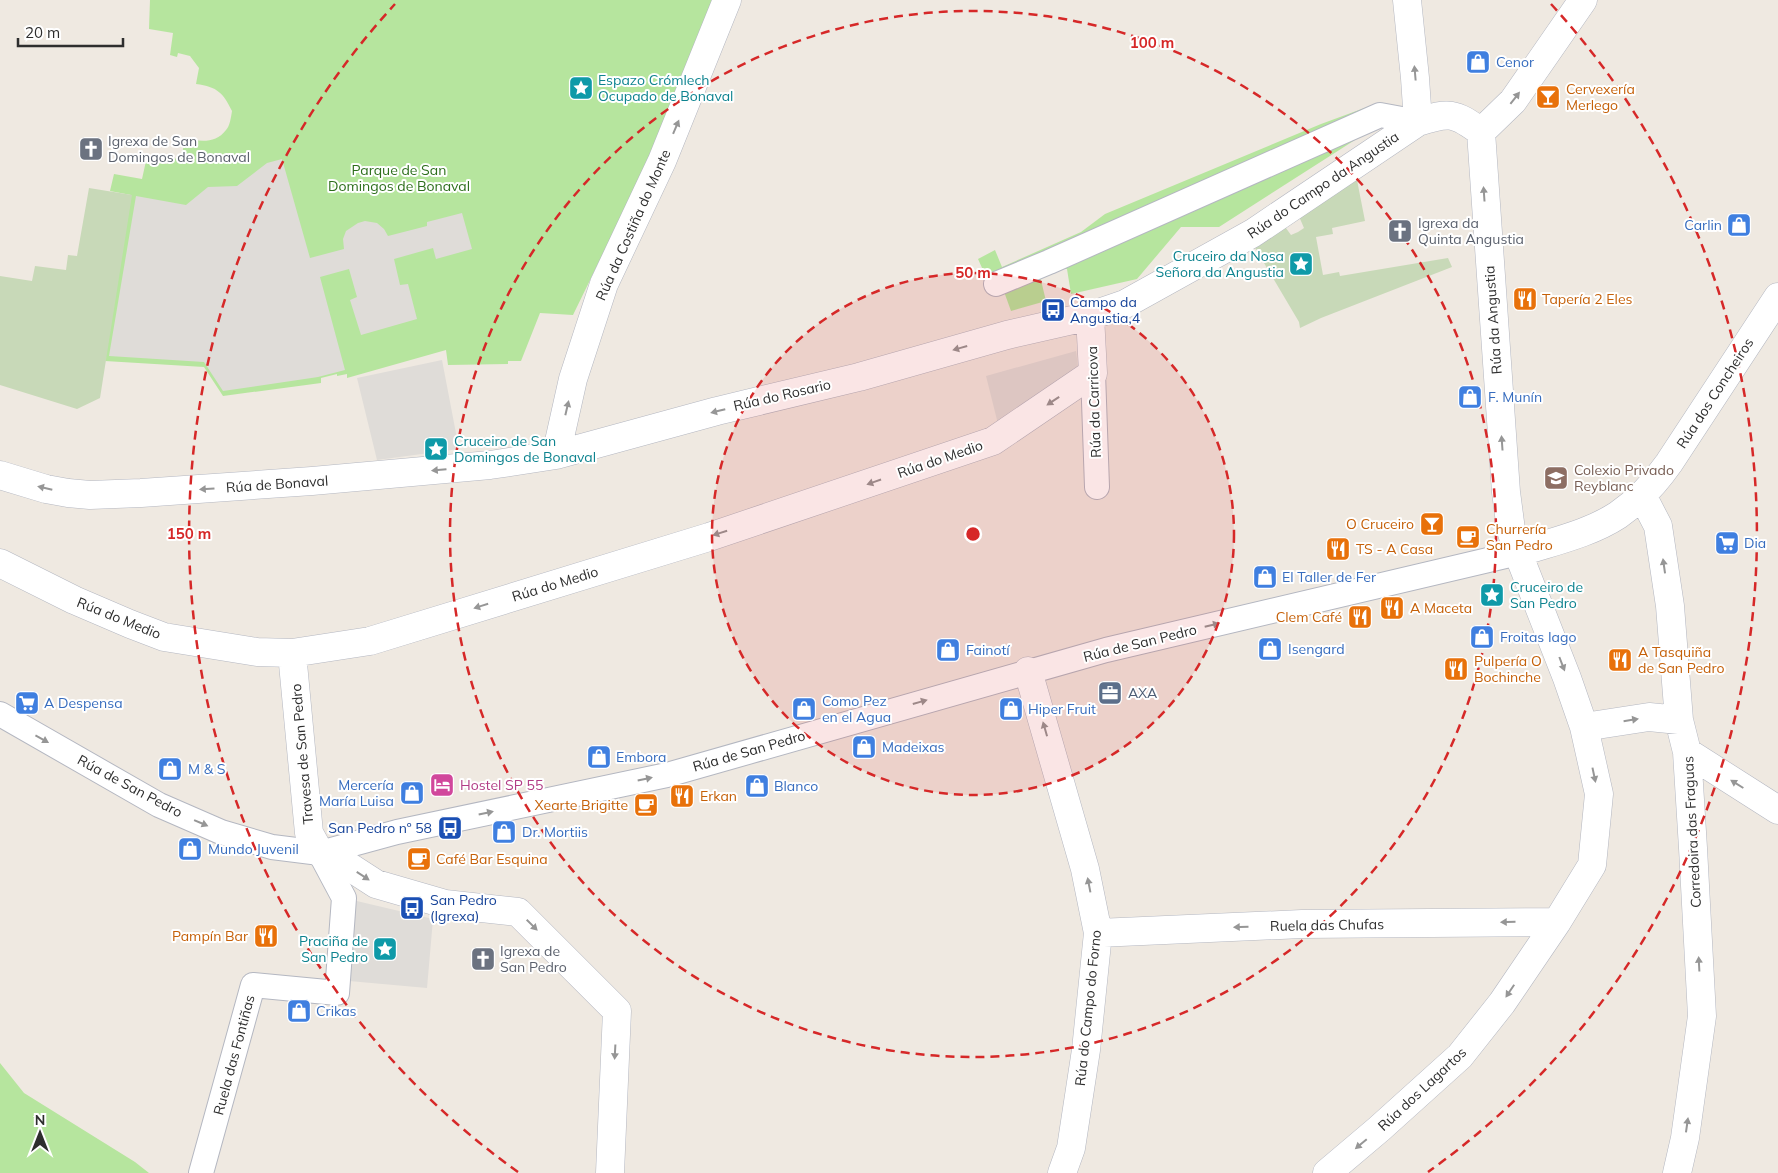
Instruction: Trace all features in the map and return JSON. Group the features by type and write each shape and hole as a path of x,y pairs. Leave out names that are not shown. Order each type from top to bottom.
{"street":[{"name":"Rúa da Costiña do Monte","path":"556,455 573,379 604,284 662,161 727,0"},
{"path":"1407,0 1418,122"},
{"path":"1481,132 1513,101 1583,0"},
{"name":"Rúa do Campo da Angustia","path":"1007,335 1090,316 1125,304 1253,233 1418,122 1443,114 1465,120 1481,132"},
{"name":"Rúa do Campo da Angustia","path":"996,284 1050,262 1380,115 1418,122"},
{"name":"Rúa da Angustia","path":"1481,132 1506,492 1511,530 1518,554 1567,678 1584,727"},
{"name":"Rúa dos Concheiros","path":"1518,554 1588,530 1617,515 1642,495 1658,479 1669,464 1778,297"},
{"name":"Rúa da Carricova","path":"1090,316 1097,487"},
{"name":"Rúa do Rosario","path":"556,455 717,411 859,377 1007,335"},
{"name":"Rúa do Medio","path":"0,563 74,600 164,637 258,652 292,653 370,641 709,537 993,441 1093,374"},
{"name":"Rúa de Bonaval","path":"0,475 46,489 90,495 322,481 490,465 556,455"},
{"name":"Corredoira das Fraguas","path":"1642,495 1658,526 1670,606 1679,720 1687,752 1702,1016 1685,1138 1677,1173"},
{"name":"Rúa de San Pedro","path":"0,714 159,805 221,832 272,847 320,853 397,832 667,775 1106,650 1518,554"},
{"name":"Travesa de San Pedro","path":"292,653 309,833 320,853"},
{"name":"Rúa do Campo do Forno","path":"1028,671 1085,869 1098,933 1086,1050 1071,1148 1062,1173"},
{"path":"1584,727 1649,717 1679,720"},
{"name":"Rúa dos Lagartos","path":"1327,1173 1460,1056 1502,1003 1557,922 1592,865 1598,794 1584,727"},
{"path":"1687,752 1778,810"},
{"path":"320,853 342,862 376,884 445,904 518,912 617,1011 610,1173"},
{"name":"Ruela das Fontiñas","path":"201,1173 253,985 337,993 344,898 320,853"},
{"name":"Ruela das Chufas","path":"1098,933 1302,924 1557,922"}],"green space":[{"name":"Parque de San Domingos de Bonaval","path":"150,0 717,0 672,112 573,315 540,313 521,361 508,361 508,364 448,365 446,350 347,378 347,374 337,376 337,374 321,378 321,383 223,396 204,367 105,361 131,195 110,191 114,174 142,179 146,161 167,164 182,155 184,143 181,142 182,138 206,141 222,135 228,126 232,111 226,100 215,89 196,84 199,68 190,56 178,53 177,57 170,55 173,33 149,29"},
{"path":"1378,103 1380,124 1219,227 1181,227 1137,279 1071,294 1067,269 1061,269 1040,276 1046,301 1011,311 998,275 988,281 978,259 995,250 1002,267 1081,232 1105,214 1321,124"},
{"path":"1357,180 1365,221 1332,228 1333,234 1316,237 1323,275 1339,272 1340,276 1448,258 1452,267 1300,328 1299,322 1254,246 1283,224 1291,235 1298,232 1304,228 1298,214"},
{"path":"89,188 132,195 100,398 77,409 0,385 0,276 32,281 35,266 66,270 68,255 77,256"},
{"path":"0,1063 24,1093 135,1162 149,1173 0,1173"}],"shaded area":[{"path":"282,159 310,258 344,249 343,239 346,231 358,223 365,221 377,223 388,236 427,226 427,222 462,213 472,249 436,259 433,248 394,259 400,285 408,284 417,319 361,335 350,300 357,297 349,269 320,277 345,370 318,377 223,391 204,362 109,356 136,196 186,205 208,187 237,186 267,163"},
{"path":"1076,351 1079,373 998,424 986,376"},
{"path":"442,360 459,449 377,460 357,378"},
{"name":"Praciña de San Pedro","path":"344,898 433,919 427,988 338,980"}],"place":[{"name":"Cenor","path":"1478,62"},
{"name":"Espazo Crómlech Ocupado de Bonaval","path":"581,88"},
{"name":"Cervexería Merlego","path":"1548,97"},
{"name":"Igrexa de San Domingos de Bonaval","path":"91,149"},
{"name":"Carlin","path":"1739,225"},
{"name":"Igrexa da Quinta Angustia","path":"1400,231"},
{"name":"Cruceiro da Nosa Señora da Angustia","path":"1301,264"},
{"name":"Tapería 2 Eles","path":"1525,299"},
{"name":"Campo da Angustia,4","path":"1053,310"},
{"name":"F. Munín","path":"1470,397"},
{"name":"Cruceiro de San Domingos de Bonaval","path":"436,449"},
{"name":"Colexio Privado Reyblanc","path":"1556,478"},
{"name":"O Cruceiro","path":"1432,524"},
{"name":"Churrería San Pedro","path":"1468,537"},
{"name":"Dia","path":"1727,543"},
{"name":"TS - A Casa","path":"1338,549"},
{"name":"El Taller de Fer","path":"1265,577"},
{"name":"Cruceiro de San Pedro","path":"1492,595"},
{"name":"A Maceta","path":"1392,608"},
{"name":"Clem Café","path":"1360,617"},
{"name":"Froitas Iago","path":"1482,637"},
{"name":"Isengard","path":"1270,649"},
{"name":"Fainotí","path":"948,650"},
{"name":"A Tasquiña de San Pedro","path":"1620,660"},
{"name":"Pulpería O Bochinche","path":"1456,669"},
{"name":"AXA","path":"1110,693"},
{"name":"A Despensa","path":"27,703"},
{"name":"Como Pez en el Agua","path":"804,709"},
{"name":"Hiper Fruit","path":"1011,709"},
{"name":"Madeixas","path":"864,747"},
{"name":"Embora","path":"599,757"},
{"name":"M & S","path":"170,769"},
{"name":"Hostel SP 55","path":"442,785"},
{"name":"Blanco","path":"757,786"},
{"name":"Mercería María Luisa","path":"412,793"},
{"name":"Erkan","path":"682,796"},
{"name":"Xearte Brigitte","path":"646,805"},
{"name":"San Pedro nº 58","path":"450,828"},
{"name":"Dr. Mortiis","path":"504,832"},
{"name":"Mundo Juvenil","path":"190,849"},
{"name":"Café Bar Esquina","path":"419,859"},
{"name":"San Pedro (Igrexa)","path":"412,908"},
{"name":"Pampín Bar","path":"266,936"},
{"name":"Praciña de San Pedro","path":"385,949"},
{"name":"Igrexa de San Pedro","path":"483,959"},
{"name":"Crikas","path":"299,1011"}]}
